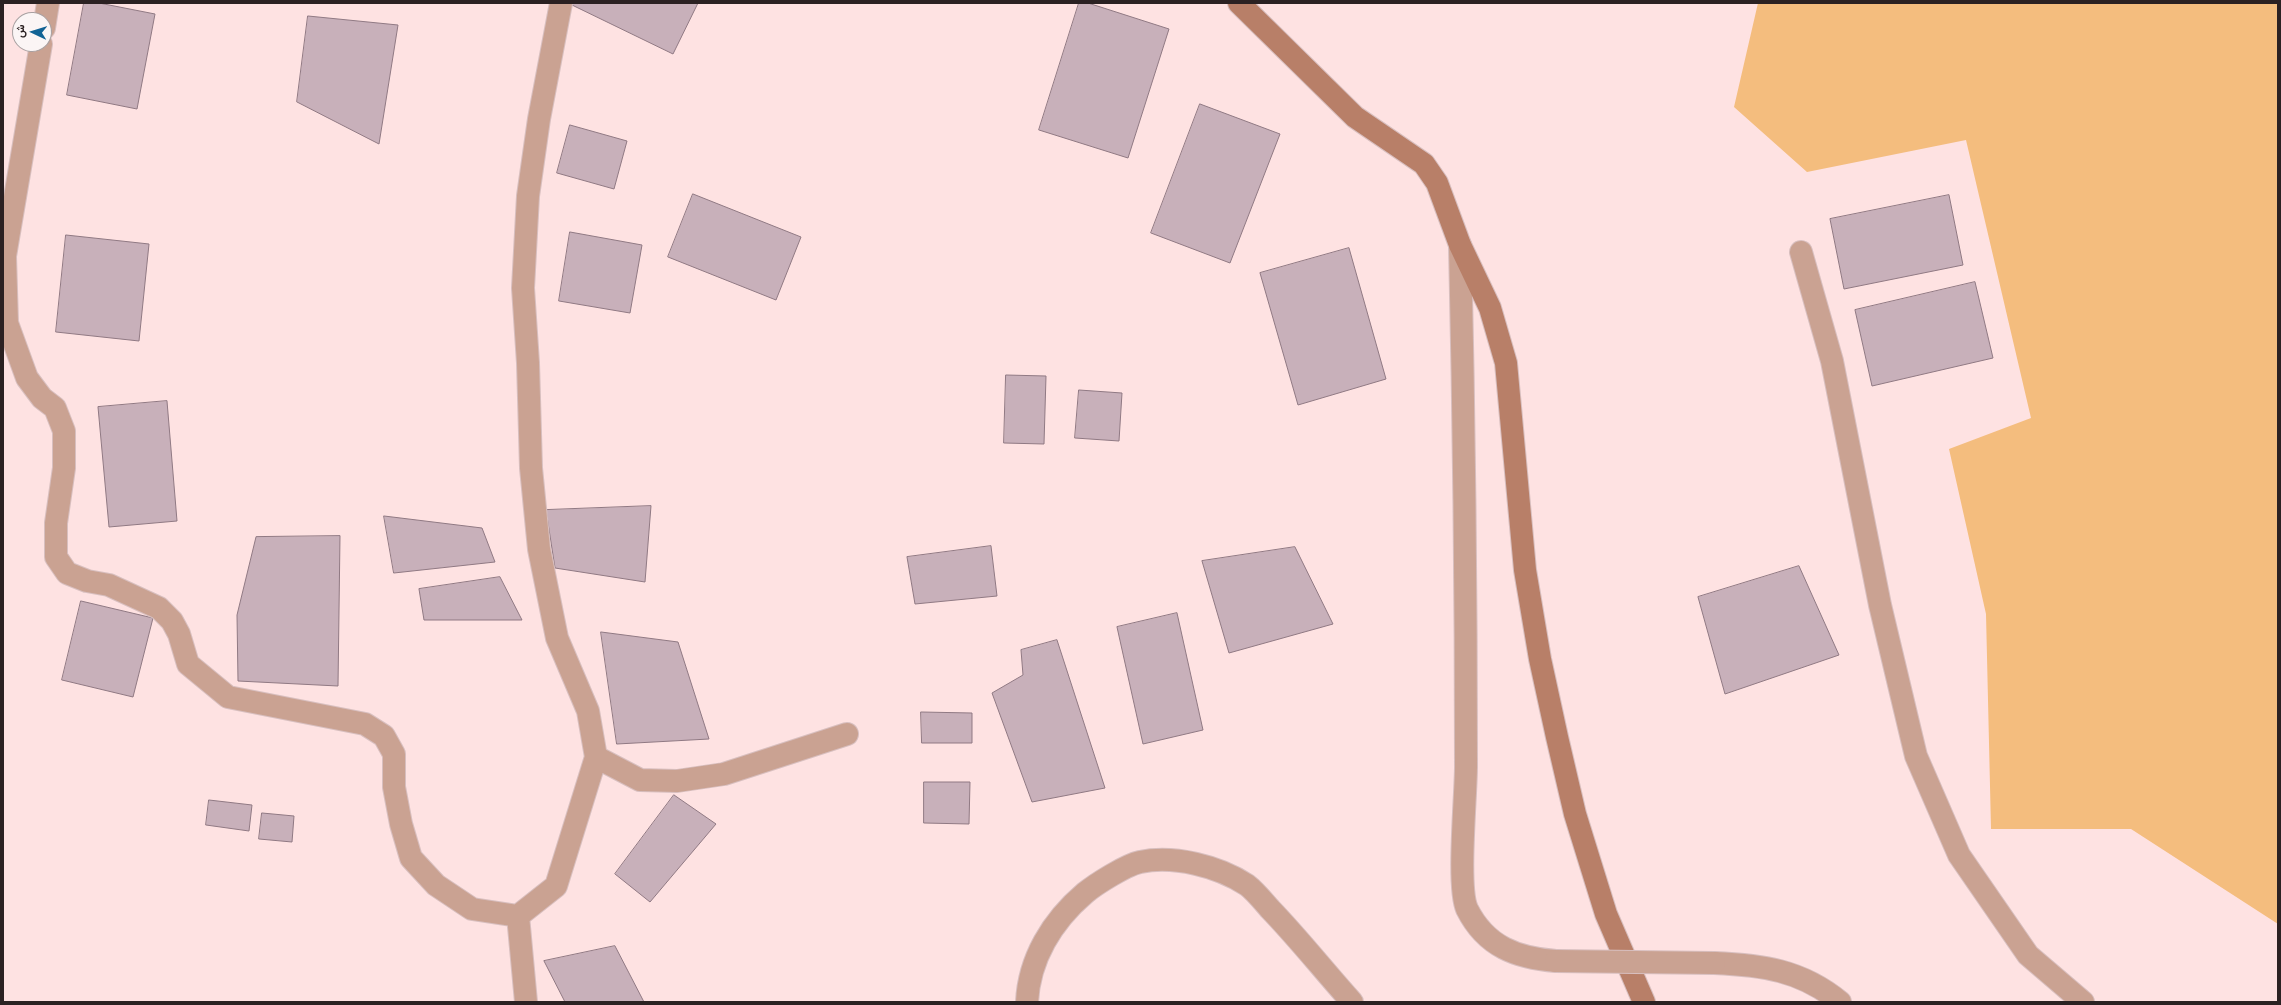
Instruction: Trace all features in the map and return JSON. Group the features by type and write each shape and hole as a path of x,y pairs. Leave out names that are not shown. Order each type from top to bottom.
{"main road":[{"path":"1238,3 1355,117 1424,164 1437,183 1460,245 1490,308 1506,363 1525,570 1540,659 1573,806 1606,914 1644,1002"}],"street":[{"path":"40,52 5,263 7,322 27,378 42,398 55,408 64,431 64,468 56,523 56,557 68,573 87,581 109,585 159,608 172,621 179,634 188,664 228,697 365,724 384,736 394,754 395,794 401,824 411,858 436,885 472,909 518,916 556,886 596,757 588,711 557,638 539,549 531,468 528,363 523,288 528,196 539,119 561,3"},
{"path":"1460,245 1466,520 1466,799 1462,879 1467,908 1492,942 1531,959 1556,961 1714,963 1760,966 1780,970 1801,978 1840,1002"},
{"path":"1801,252 1832,361 1880,605 1916,756 1959,855 2028,955 2083,1002"},
{"path":"596,757 640,780 677,781 724,774 847,734"},
{"path":"1027,1002 1028,985 1036,956 1050,931 1080,897 1097,883 1139,862 1177,861 1215,868 1248,886 1290,930 1352,1002"},
{"path":"518,916 526,1002"}],"shaded area":[{"path":"1758,3 2278,3 2278,924 2131,829 1991,829 1986,614 1949,449 2031,418 1966,140 1807,172 1734,107"}],"building":[{"path":"84,3 99,3 155,14 137,109 67,95"},
{"path":"573,3 698,3 673,54 572,5"},
{"path":"1079,3 1088,3 1169,29 1128,158 1039,130"},
{"path":"308,16 398,25 379,144 297,102"},
{"path":"1200,104 1280,134 1230,263 1151,233"},
{"path":"570,125 627,141 614,189 557,173"},
{"path":"693,194 801,237 776,300 668,257"},
{"path":"1949,195 1963,265 1844,289 1830,219"},
{"path":"570,232 642,245 630,313 559,301"},
{"path":"66,235 149,244 139,341 56,332"},
{"path":"1349,248 1386,379 1298,405 1260,273"},
{"path":"1975,282 1993,358 1872,386 1855,310"},
{"path":"1006,375 1046,376 1044,444 1004,443"},
{"path":"1079,390 1122,393 1119,441 1075,438"},
{"path":"167,401 177,521 109,527 98,407"},
{"path":"651,506 645,582 555,568 546,510"},
{"path":"384,516 482,528 495,562 394,573"},
{"path":"340,536 338,686 238,681 237,615 256,537"},
{"path":"991,546 997,596 915,604 907,557"},
{"path":"1295,547 1333,624 1229,653 1202,561"},
{"path":"1799,566 1839,655 1725,694 1698,597"},
{"path":"500,577 522,620 424,620 419,589"},
{"path":"81,601 153,618 133,697 62,680"},
{"path":"1177,613 1203,730 1143,744 1117,627"},
{"path":"601,632 678,642 709,739 617,744"},
{"path":"1057,640 1105,788 1032,802 992,693 1023,675 1021,650"},
{"path":"921,712 972,713 972,743 922,743"},
{"path":"924,782 970,782 969,824 924,823"},
{"path":"674,795 716,824 650,902 615,874"},
{"path":"209,800 252,805 249,831 206,825"},
{"path":"262,813 294,816 292,842 259,839"},
{"path":"615,946 644,1002 565,1002 544,961"}]}
